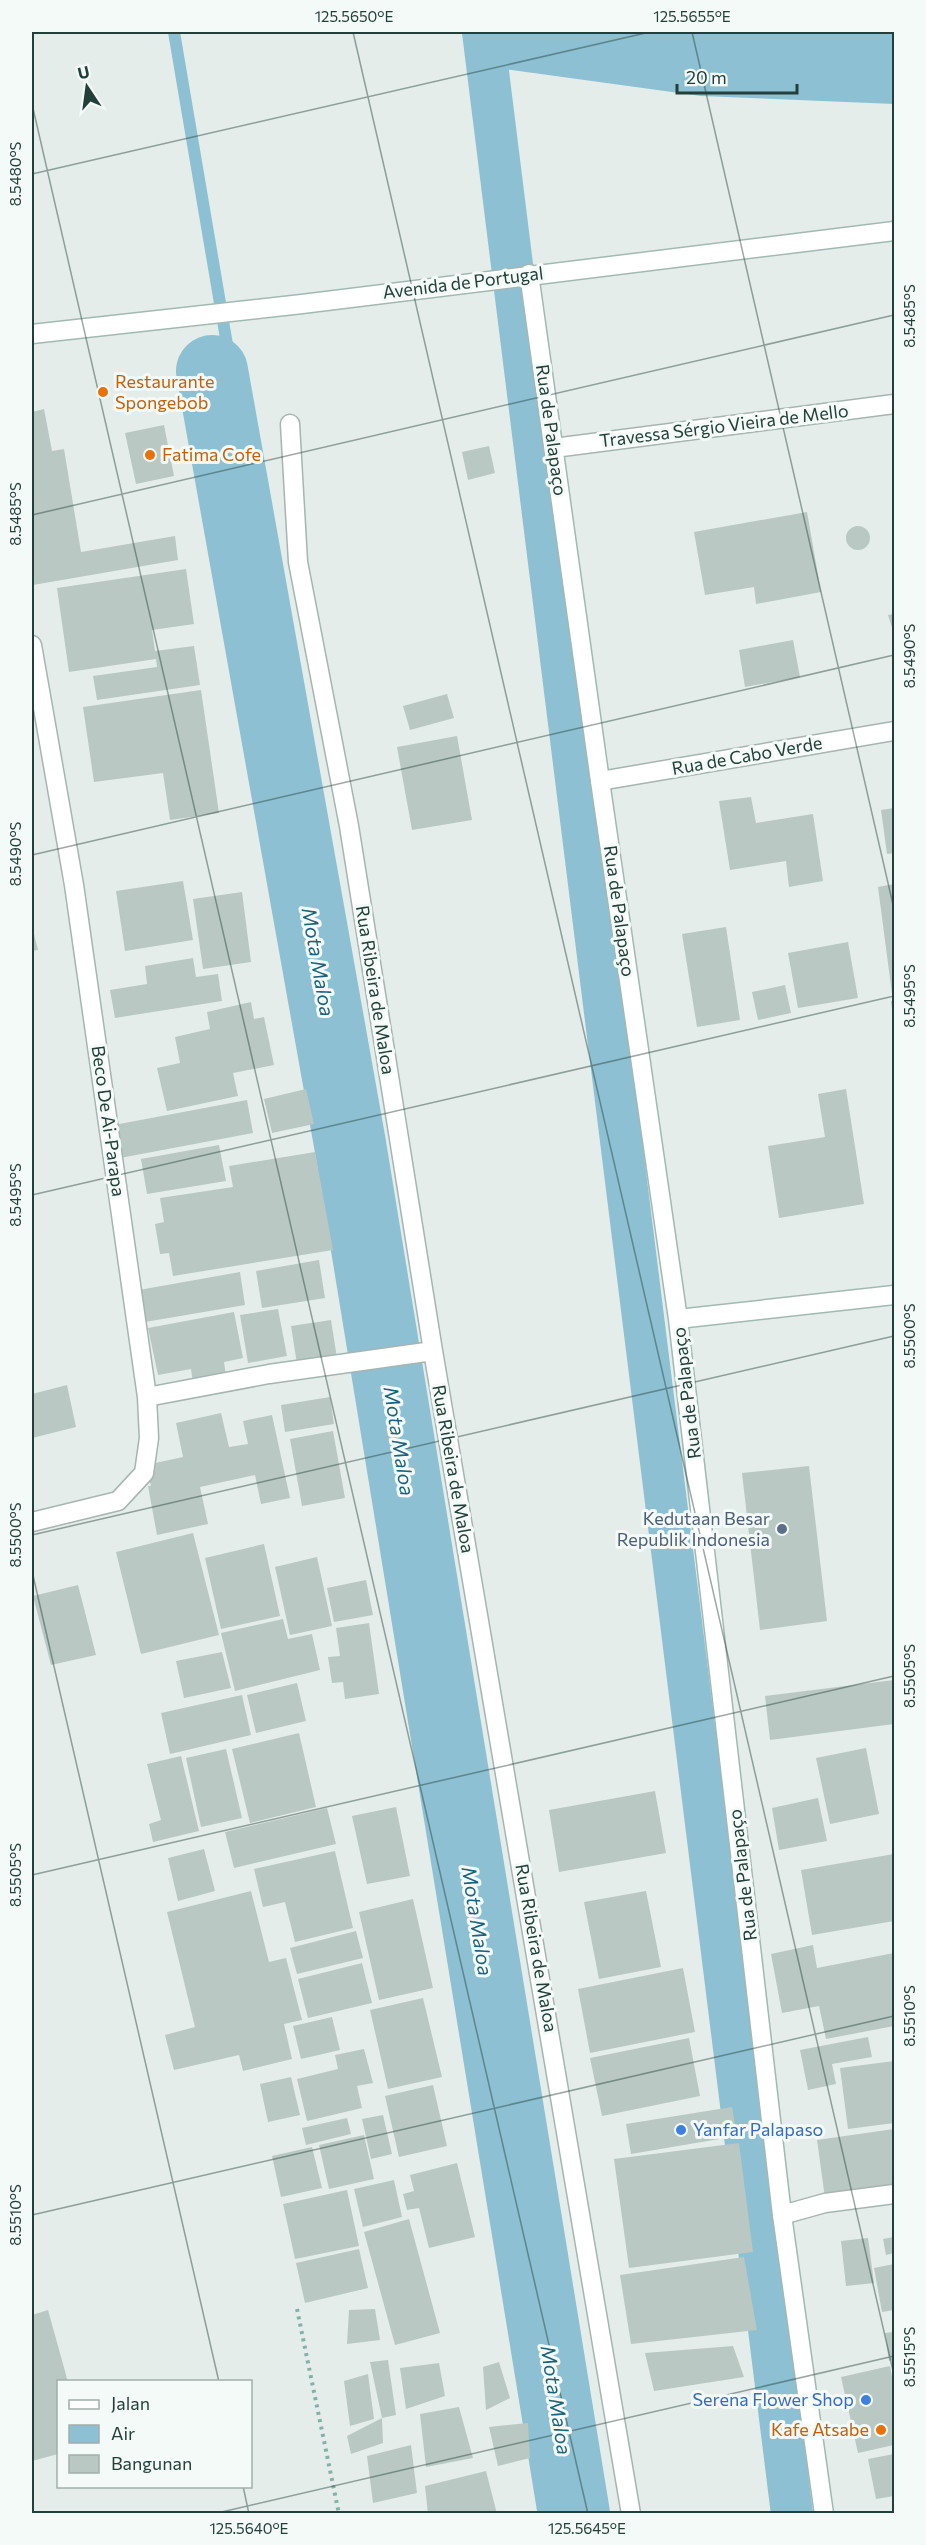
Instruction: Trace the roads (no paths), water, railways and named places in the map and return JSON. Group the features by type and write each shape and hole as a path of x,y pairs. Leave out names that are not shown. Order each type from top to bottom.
{"street":[{"name":"Avenida de Portugal","path":"32,334 302,304 529,274 894,231"},
{"name":"Rua de Palapaço","path":"529,274 678,1319 782,2215 824,2514"},
{"name":"Travessa Sérgio Vieira de Mello","path":"554,448 894,404"},
{"name":"Rua Ribeira de Maloa","path":"290,424 298,562 349,826 433,1351 631,2514"},
{"name":"Beco De Ai-Parapa","path":"32,645 74,885 147,1397 148,1438 144,1473 118,1502 32,1522"},
{"name":"Rua de Cabo Verde","path":"600,781 894,731"},
{"path":"678,1319 894,1295"},
{"path":"147,1397 268,1374 433,1351"},
{"path":"782,2215 825,2203 894,2194"}],"water":[{"path":"484,32 894,32 894,104 701,96 489,67"}],"waterway":[{"path":"174,32 595,2514"},
{"path":"483,32 792,2514"},
{"name":"Mota Maloa","path":"212,371 350,1144 574,2514"}],"place":[{"name":"Restaurante Spongebob","path":"103,392"},
{"name":"Fatima Cofe","path":"150,455"},
{"name":"Kedutaan Besar Republik Indonesia","path":"782,1529"},
{"name":"Yanfar Palapaso","path":"681,2130"},
{"name":"Serena Flower Shop","path":"866,2400"},
{"name":"Kafe Atsabe","path":"881,2430"}]}
